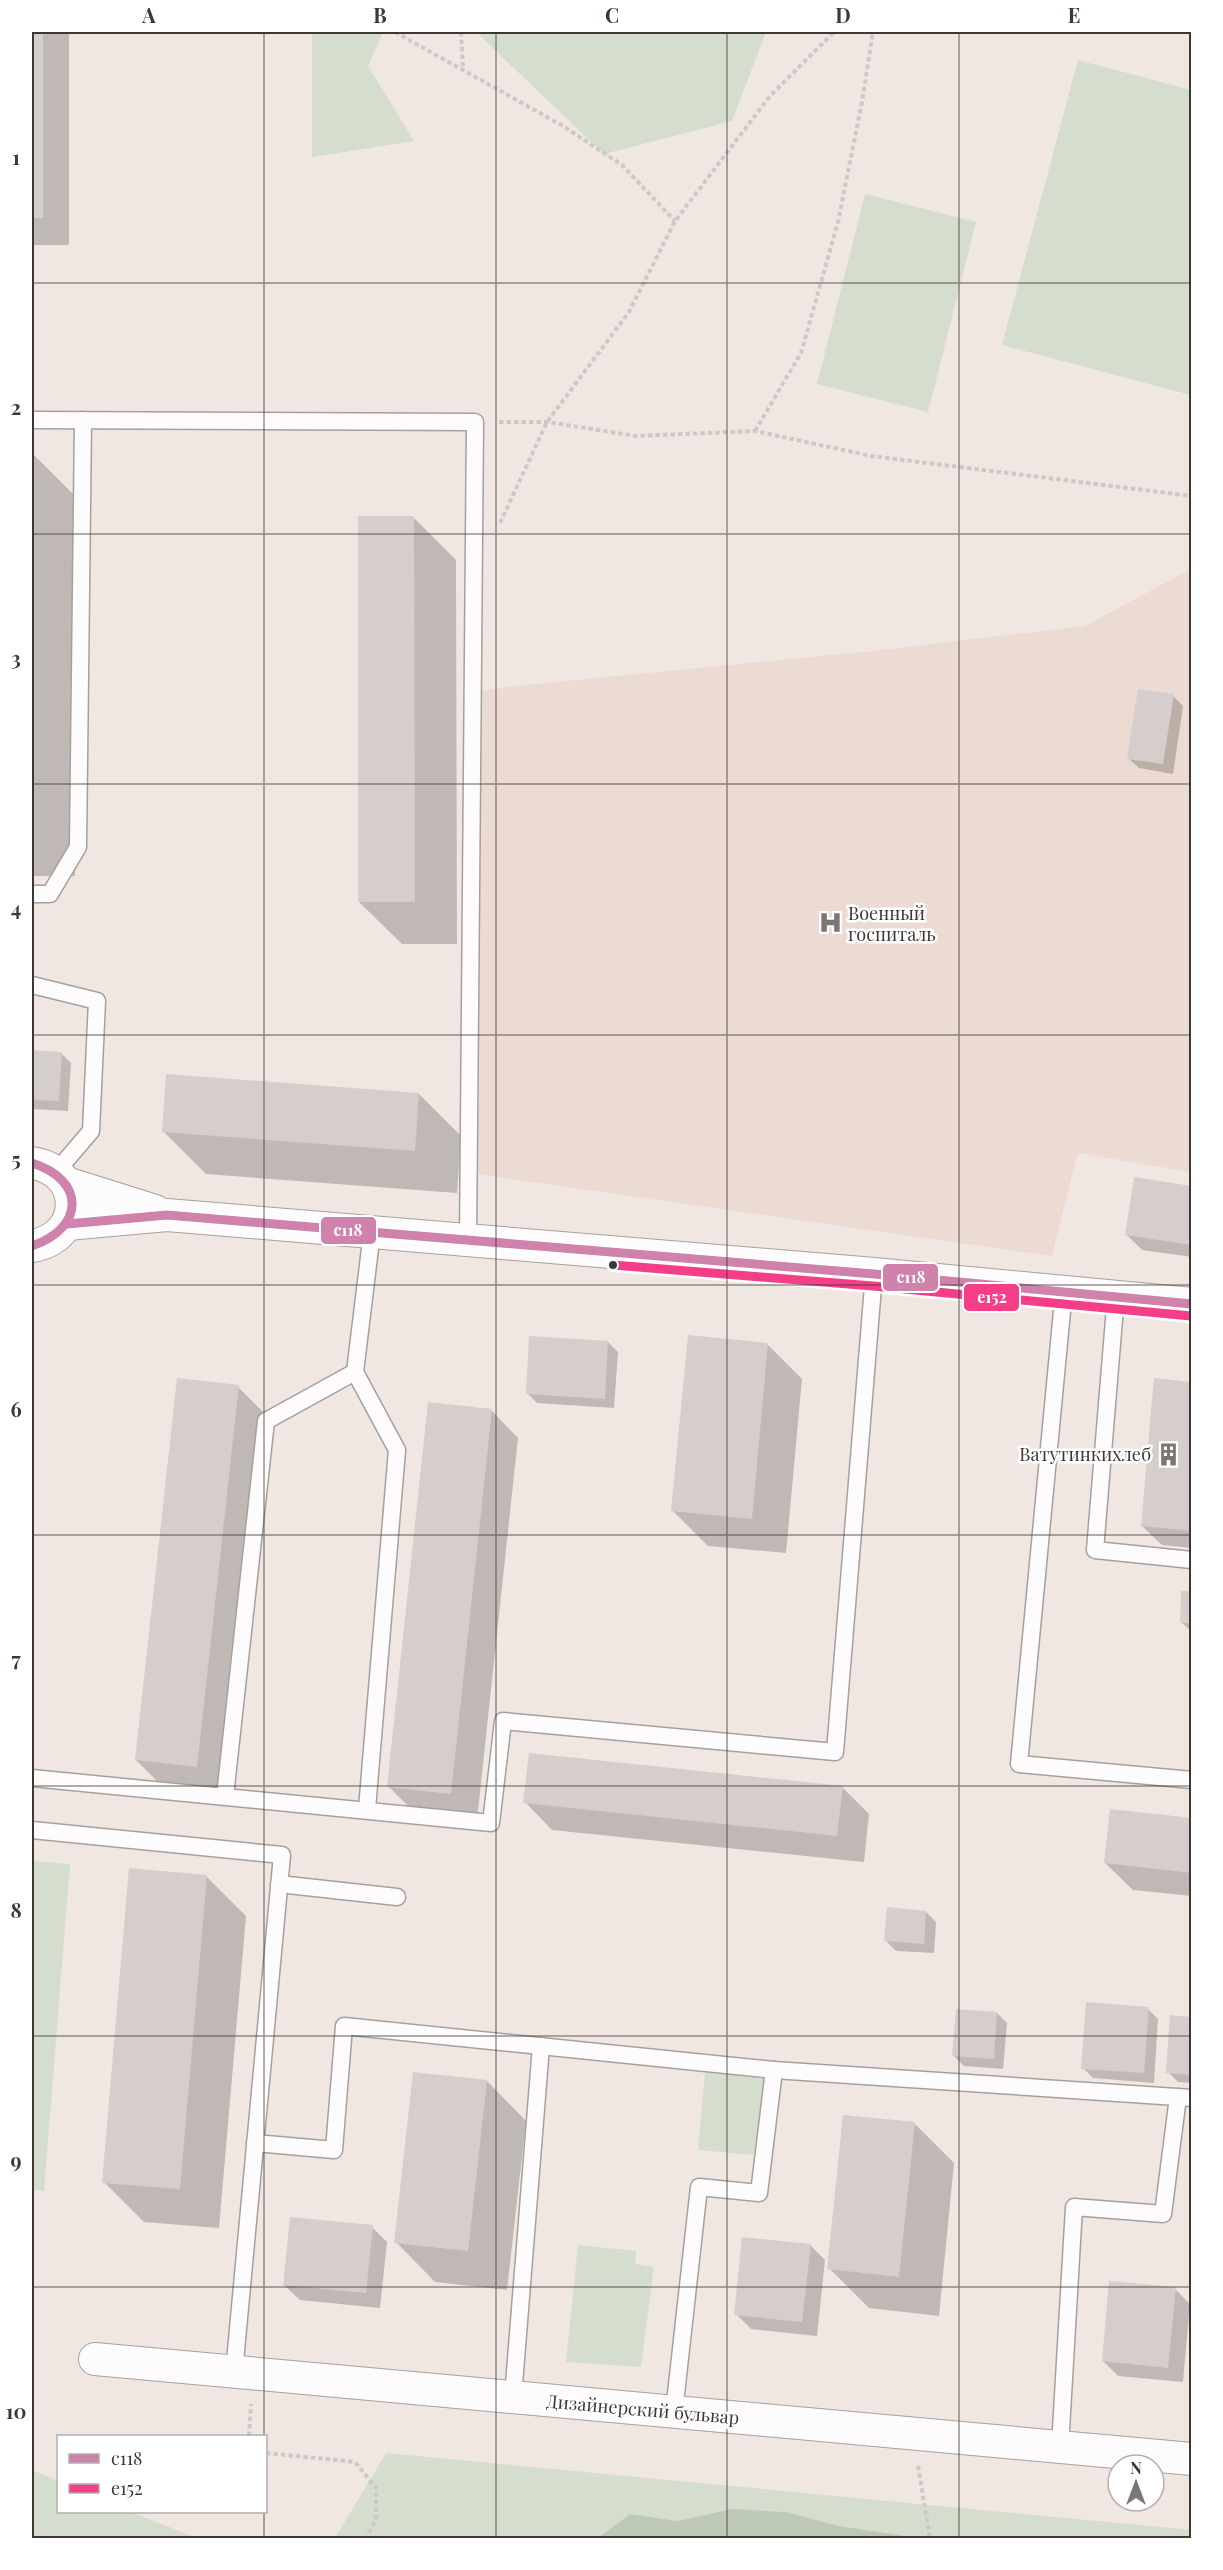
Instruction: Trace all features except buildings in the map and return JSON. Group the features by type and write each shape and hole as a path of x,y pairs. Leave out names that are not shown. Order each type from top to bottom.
{"street":[{"path":"51,1172 167,1215"},
{"path":"32,1246 46,1243 58,1235 67,1224 72,1210 71,1196 51,1172"},
{"path":"67,1224 167,1215 1064,1290 1191,1304"},
{"name":"Дизайнерский бульвар","path":"94,2359 1191,2459"}],"lane":[{"path":"32,420 475,422 468,1241"},
{"path":"32,894 50,894 78,847 83,420"},
{"path":"32,985 97,1001 91,1131 51,1172"},
{"path":"367,1809 397,1450 355,1372 372,1232"},
{"path":"32,1246 32,1252"},
{"path":"32,1778 367,1809 491,1823 503,1721 835,1752 874,1274"},
{"path":"1064,1290 1020,1764 1191,1780"},
{"path":"1116,1295 1095,1550 1191,1560"},
{"path":"225,1796 266,1421 355,1372"},
{"path":"32,1830 282,1855 234,2372"},
{"path":"279,1884 397,1897"},
{"path":"255,2144 334,2150 344,2026 774,2070 1185,2098 1163,2214 1074,2206 1060,2447"},
{"path":"513,2397 541,2046"},
{"path":"674,2412 699,2187 759,2193 774,2070"}],"path":[{"path":"395,32 563,126 622,165 675,221"},
{"path":"461,32 463,69"},
{"path":"499,525 547,422 629,312 675,221 770,96 834,32"},
{"path":"755,431 801,353 838,222 862,102 873,32"},
{"path":"475,422 547,422 636,436 755,431 872,456 1191,496"},
{"path":"914,2434 930,2538"},
{"path":"267,2453 354,2463 376,2488 376,2520 366,2538"}],"shaded area":[{"name":"Военный госпиталь","path":"1191,569 1191,1172 1078,1153 1052,1256 468,1173 470,693 515,686 872,651 1085,626"}],"green space":[{"path":"312,32 383,32 368,66 414,141 312,157"},
{"path":"476,32 766,32 732,121 604,154"},
{"path":"1078,60 1191,90 1191,395 1002,345"},
{"path":"865,194 976,222 928,412 817,384"},
{"path":"32,1861 70,1864 44,2191 32,2190"},
{"path":"705,2072 764,2079 754,2155 698,2150"},
{"path":"578,2245 636,2251 635,2264 654,2267 641,2367 566,2362"},
{"path":"386,2453 1192,2530 1191,2538 919,2538 839,2526 786,2512 732,2509 678,2521 630,2514 598,2538 335,2538"},
{"path":"32,2470 57,2481 57,2513 134,2513 197,2538 32,2538"},
{"path":"732,2509 786,2512 839,2526 919,2538 598,2538 630,2514 678,2521"}],"transit line":[{"name":"с118","path":"32,1163 50,1171 62,1181 70,1192 72,1204 70,1216 62,1228 49,1238 32,1246"},
{"name":"с118","path":"67,1224 167,1215 874,1274 1192,1304"},
{"name":"е152","path":"613,1265 873,1286 1191,1316"}],"place":[{"name":"Военный госпиталь","path":"830,923"},
{"name":"Ватутинкихлеб","path":"1169,1454"}]}
